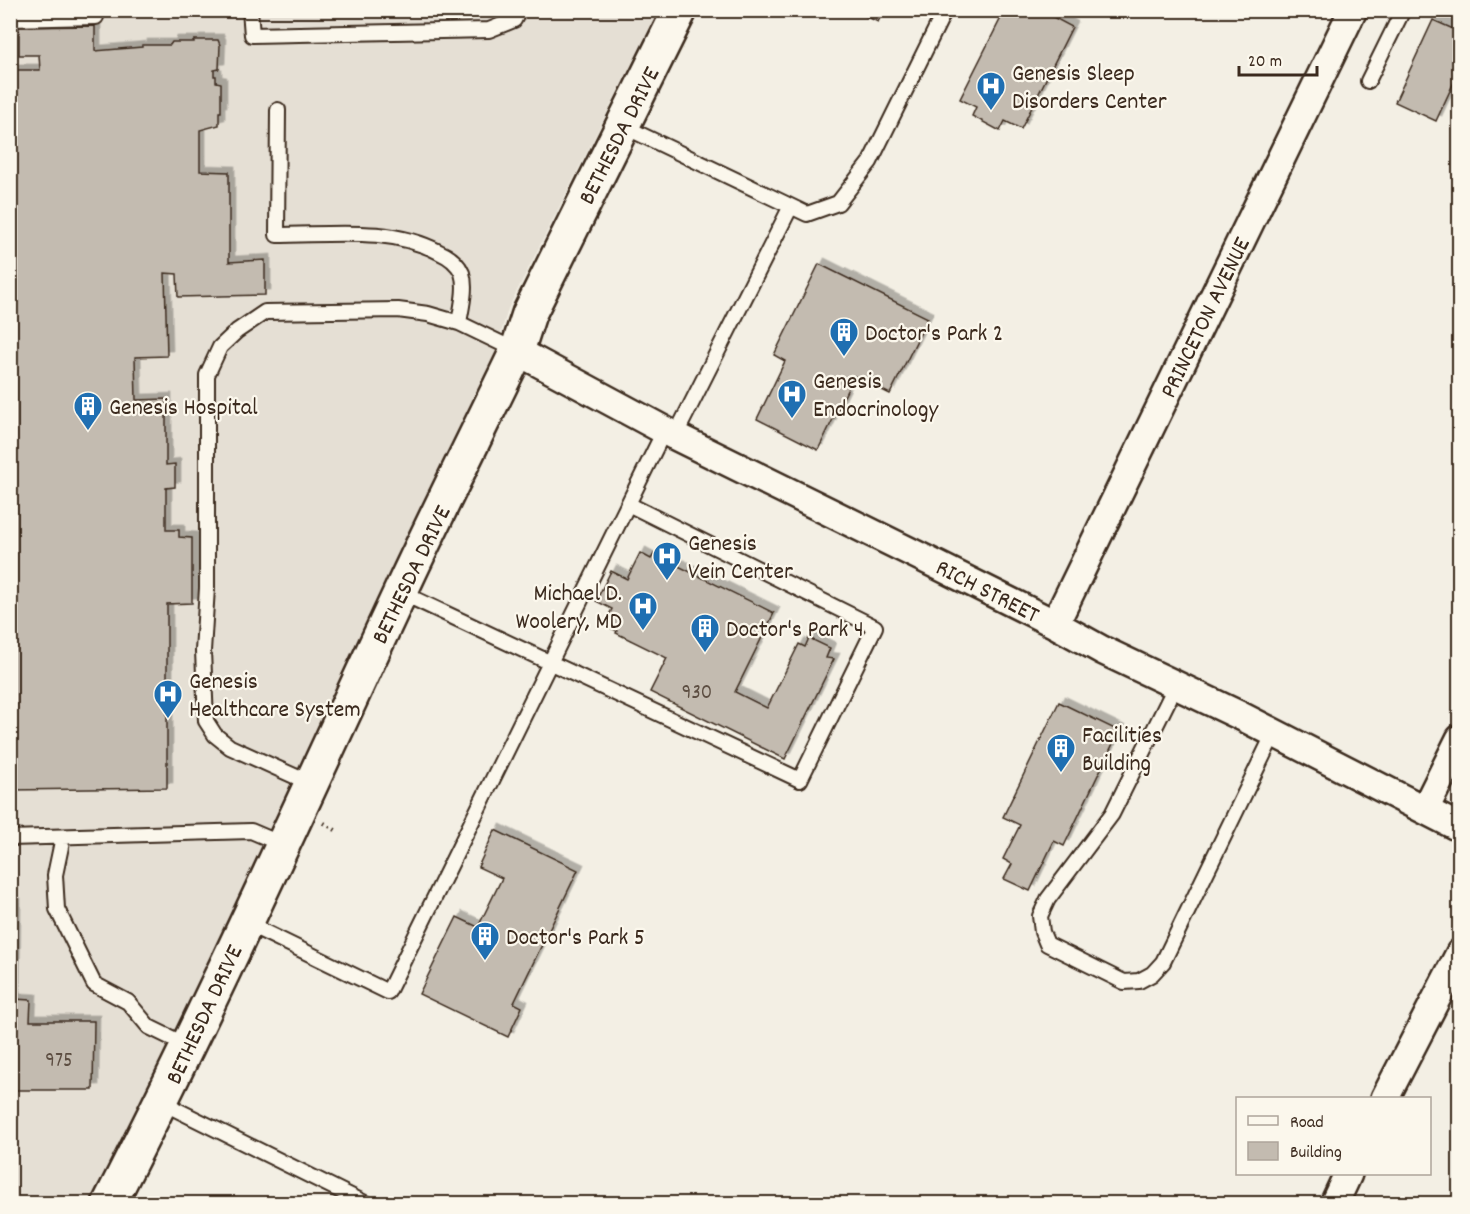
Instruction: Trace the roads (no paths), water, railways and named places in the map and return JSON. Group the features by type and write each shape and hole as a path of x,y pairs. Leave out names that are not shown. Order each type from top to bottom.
{"street":[{"name":"BETHESDA DRIVE","path":"110,1203 188,1046 284,845 400,592 517,351 529,314 680,10"},
{"name":"PRINCETON AVENUE","path":"1055,624 1353,10"},
{"name":"RICH STREET","path":"517,351 670,433 1460,828"},
{"path":"1425,809 1460,740"},
{"path":"1386,1097 1460,953"},
{"path":"1334,1203 1347,1175"}],"lane":[{"path":"10,20 96,17 96,10"},
{"path":"250,10 252,34 489,30 514,20 519,10"},
{"path":"623,126 807,214 828,208 838,203 864,170 884,136 945,10"},
{"path":"1368,81 1403,10"},
{"path":"278,110 277,235 384,235 408,239 436,250 451,258 462,273 464,294 459,323"},
{"path":"246,923 388,992 628,504 670,433 790,207"},
{"path":"312,784 230,747 215,735 206,721 203,651 207,588 207,375 220,347 237,331 265,312 398,310 428,314 459,323 517,351"},
{"path":"400,592 800,780 875,627 628,504"},
{"path":"1176,685 1112,814 1048,899 1040,916 1042,932 1047,944 1124,982 1139,981 1152,974 1163,962 1274,733"},
{"path":"10,838 251,831 284,845"},
{"path":"63,837 55,874 57,909 94,984 128,1002 149,1027 188,1046"},
{"path":"161,1102 368,1203"}],"place":[{"name":"Genesis Sleep Disorders Center","path":"991,112"},
{"name":"Doctor's Park 2","path":"844,358"},
{"name":"Genesis Endocrinology","path":"792,420"},
{"name":"Genesis Hospital","path":"88,432"},
{"name":"Genesis Vein Center","path":"667,582"},
{"name":"Michael D. Woolery, MD","path":"643,632"},
{"name":"Doctor's Park 4","path":"705,654"},
{"name":"Genesis Healthcare System","path":"168,720"},
{"name":"Facilities Building","path":"1061,774"},
{"name":"Doctor's Park 5","path":"485,962"}]}
